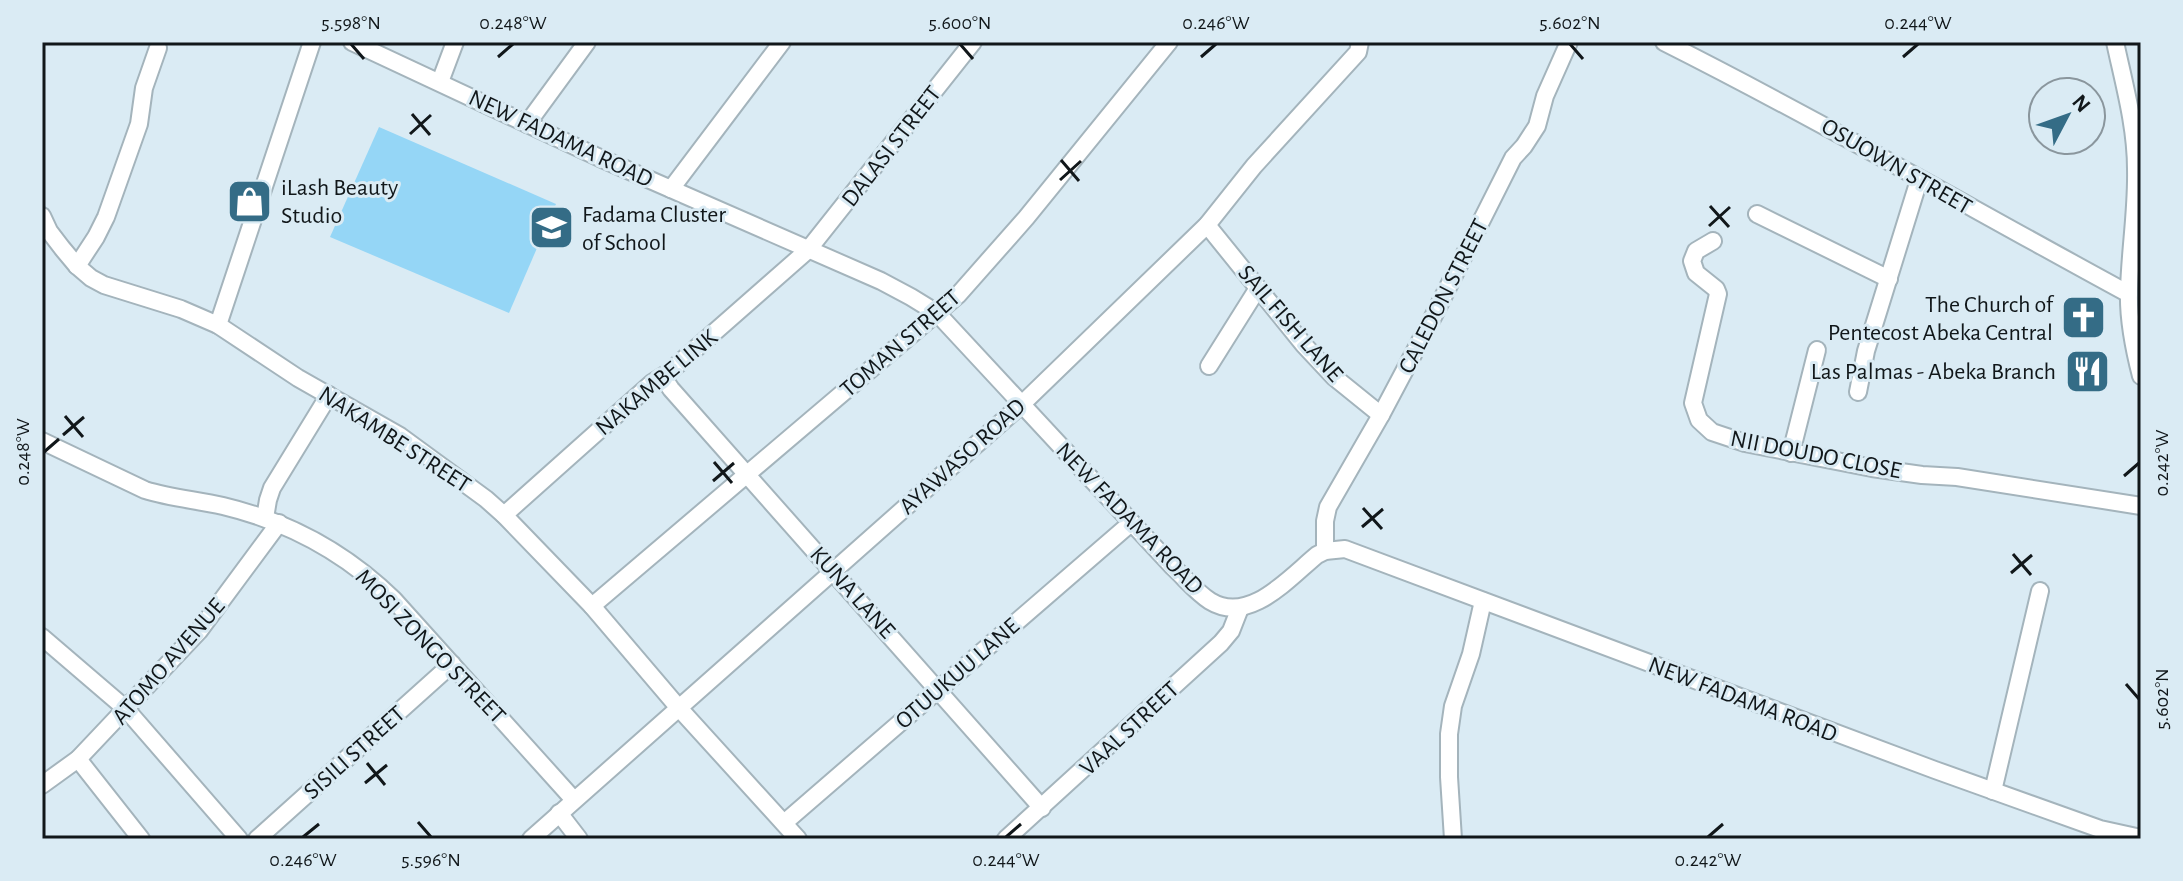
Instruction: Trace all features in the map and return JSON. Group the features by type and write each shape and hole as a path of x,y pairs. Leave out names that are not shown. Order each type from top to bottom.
{"street":[{"path":"218,325 312,42"},
{"name":"NEW FADAMA ROAD","path":"352,42 527,124 881,281 937,313 1197,590 1209,600 1229,608 1240,608"},
{"path":"440,82 455,42"},
{"path":"527,124 587,42"},
{"path":"671,189 782,42"},
{"name":"DALASI STREET","path":"808,250 973,42"},
{"name":"TOMAN STREET","path":"592,606 937,313 1026,218 1169,42"},
{"name":"AYAWASO ROAD","path":"531,839 1022,404 1207,225 1254,166 1358,52 1360,42"},
{"name":"CALEDON STREET","path":"1325,551 1328,507 1381,415 1513,158 1537,126 1545,96 1569,42"},
{"name":"OSUOWN STREET","path":"1664,42 1827,126 1919,180 2129,294"},
{"path":"2115,42 2139,165 2129,294 2141,376"},
{"path":"77,266 106,217 139,124 144,88 158,48"},
{"path":"1858,392 1866,351 1919,180"},
{"path":"1757,214 1889,279"},
{"name":"NAKAMBE STREET","path":"42,216 49,231 77,266 91,278 218,325 298,378 400,436 504,515 592,606 678,707 798,839"},
{"name":"SAIL FISH LANE","path":"1207,225 1304,345 1334,377 1381,415"},
{"name":"NII DOUDO CLOSE","path":"1713,241 1696,251 1692,261 1696,273 1718,294 1693,403 1699,420 1712,432 1791,453 2141,506"},
{"name":"NAKAMBE LINK","path":"504,515 808,250"},
{"path":"1209,366 1258,288"},
{"path":"1791,453 1817,350"},
{"name":"KUNA LANE","path":"663,377 1042,808"},
{"name":"ATOMO AVENUE","path":"44,781 78,759 199,631 272,521 268,500 272,488 329,395"},
{"name":"MOSI ZONGO STREET","path":"42,441 145,490 224,506 272,521 337,553 369,576 574,800"},
{"name":"OTUUKUU LANE","path":"784,823 1131,523"},
{"path":"1240,608 1260,601 1325,551"},
{"name":"NEW FADAMA ROAD","path":"1325,551 1355,551 1993,791 2100,829 2141,838"},
{"path":"1993,791 2040,591"},
{"path":"1453,839 1449,734 1453,706 1471,654 1483,601"},
{"name":"VAAL STREET","path":"1006,839 1221,643 1231,631 1240,608"},
{"path":"42,637 126,709 239,839"},
{"name":"SISILI STREET","path":"257,839 452,664"},
{"path":"78,759 141,839"},
{"path":"559,813 579,839"}],"shaded area":[{"path":"379,127 556,204 509,313 330,237"}],"place":[{"name":"iLash Beauty Studio","path":"250,201"},
{"name":"Fadama Cluster of School","path":"551,228"},
{"name":"The Church of Pentecost Abeka Central","path":"2084,318"},
{"name":"Las Palmas - Abeka Branch","path":"2087,371"}]}
